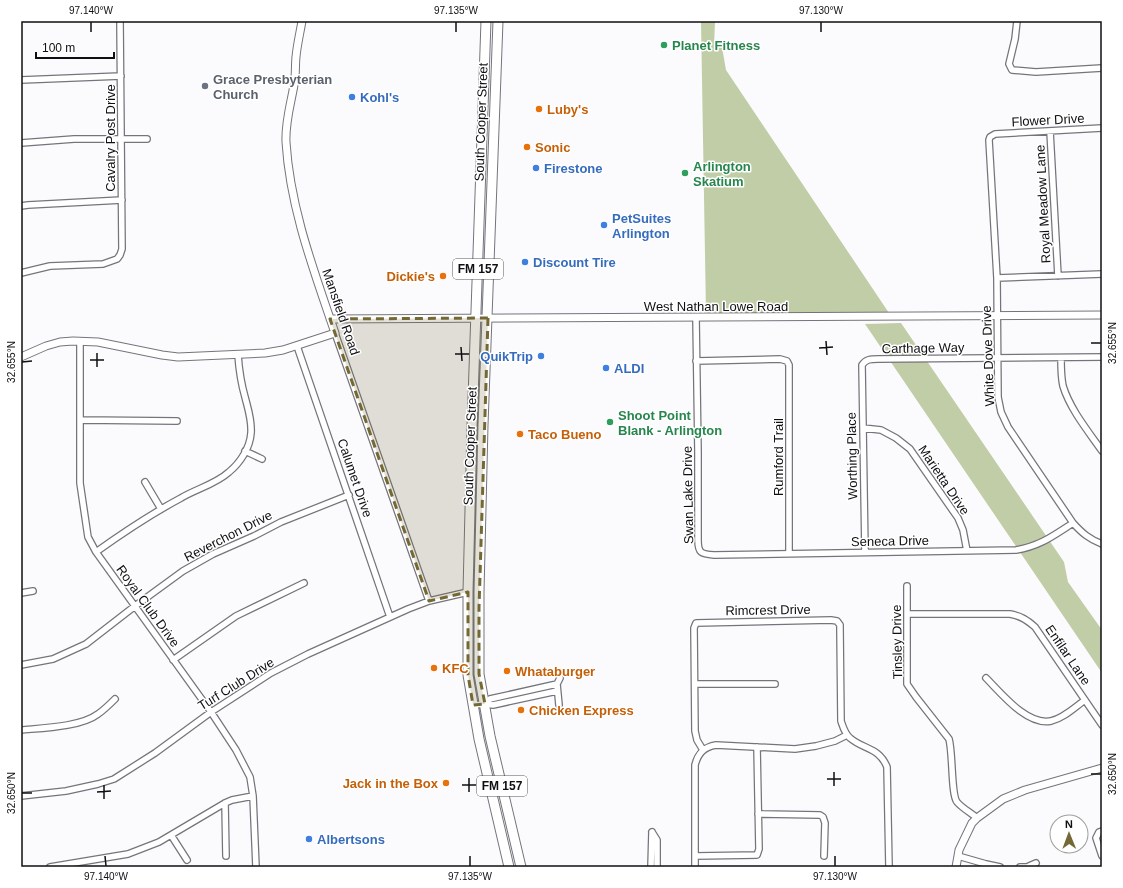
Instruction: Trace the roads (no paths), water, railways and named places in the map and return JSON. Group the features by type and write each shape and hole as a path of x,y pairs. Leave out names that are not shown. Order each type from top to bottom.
{"main road":[{"name":"South Cooper Street","path":"486,21 471,466 468,676 479,739 508,865"},
{"name":"South Cooper Street","path":"498,21 482,466 479,645 480,674 490,736 521,867"},
{"path":"471,466 482,466"}],"street":[{"name":"Cavalry Post Drive","path":"21,273 50,266 103,264 117,259 120,255 122,249 122,139 120,21"},
{"name":"Mansfield Road","path":"302,21 296,56 295,83 288,117 286,141 294,206 330,319 429,601"},
{"path":"1017,21 1015,39 1009,64 1010,68 1015,71 1036,72 1102,68"},
{"path":"21,80 121,76"},
{"name":"Flower Drive","path":"995,134 1102,128"},
{"name":"Royal Meadow Lane","path":"1050,131 1058,276"},
{"name":"White Dove Drive","path":"995,134 990,137 989,140 997,278 998,397 1001,412 1008,427 1073,523 1090,540 1102,544"},
{"path":"21,143 74,139 147,139"},
{"path":"21,206 122,200"},
{"path":"997,278 1102,274"},
{"name":"West Nathan Lowe Road","path":"330,319 1102,315"},
{"name":"Swan Lake Drive","path":"696,318 698,548 700,552"},
{"path":"21,357 46,346 60,342 80,341 98,342 178,357 265,354 297,346 335,333"},
{"name":"Royal Club Drive","path":"80,341 80,483 84,516 90,544 211,712 236,750 250,777 253,796 256,867"},
{"name":"Calumet Drive","path":"297,346 390,617"},
{"path":"96,552 161,509 228,473 239,463 251,434 251,422 239,372 238,355"},
{"name":"Carthage Way","path":"864,361 869,359 1102,357"},
{"path":"1061,358 1063,384 1067,396 1072,407 1101,449"},
{"name":"Rumford Trail","path":"696,361 780,359 787,361 789,365 789,554"},
{"name":"Worthing Place","path":"864,361 862,365 865,552"},
{"path":"80,420 178,421"},
{"name":"Marietta Drive","path":"863,428 881,430 896,438 910,449 958,518 963,530 967,551"},
{"path":"245,451 262,459"},
{"path":"145,482 161,509"},
{"name":"Reverchon Drive","path":"21,665 53,659 86,644 135,606 183,572 213,554 281,522 349,495"},
{"name":"Seneca Drive","path":"700,552 714,555 1016,550 1028,548 1041,543 1073,523"},
{"path":"173,660 236,616 304,583"},
{"name":"Tinsley Drive","path":"907,586 908,684 916,697 949,740 952,748 954,796 959,804 977,818"},
{"path":"21,593 33,591"},
{"name":"Turf Club Drive","path":"21,796 66,791 114,779 155,753 211,712 271,674 308,654 429,601 468,592"},
{"name":"Enfilar Lane","path":"908,614 1010,614 1020,616 1035,627 1102,725"},
{"name":"Rimcrest Drive","path":"695,684 694,628 696,623 837,621 840,625 841,721 847,735"},
{"path":"559,705 557,684 560,678"},
{"path":"986,678 1022,712 1038,720 1052,721 1066,714 1085,700"},
{"path":"485,704 490,699 557,684"},
{"path":"703,750 697,740 695,731 695,684 775,684"},
{"path":"474,705 494,705 557,690"},
{"path":"21,730 62,725 88,719 98,715 115,699"},
{"path":"696,867 695,765 699,754 703,750 716,745 795,749 810,748 847,735 856,742 877,752 885,761 887,767 889,867"},
{"path":"696,856 757,855 759,849 757,747"},
{"path":"956,867 964,838 977,818 1003,799 1013,794 1102,768"},
{"path":"50,867 128,854 159,842 225,803 232,800 253,796"},
{"path":"225,803 226,856"},
{"path":"758,814 820,815 823,817 824,823 824,856"},
{"path":"1102,831 1099,832 1096,838 1102,856"},
{"path":"652,832 657,840 657,867 651,867 652,832"},
{"path":"171,835 187,860"},
{"path":"958,856 1000,867"},
{"path":"1020,867 1036,863"}],"place":[{"name":"Planet Fitness","path":"664,45"},
{"name":"Grace Presbyterian Church","path":"205,86"},
{"name":"Kohl's","path":"352,97"},
{"name":"Luby's","path":"539,109"},
{"name":"Sonic","path":"527,147"},
{"name":"Firestone","path":"536,168"},
{"name":"Arlington Skatium","path":"685,173"},
{"name":"PetSuites Arlington","path":"604,225"},
{"name":"Discount Tire","path":"525,262"},
{"name":"Dickie's","path":"443,276"},
{"name":"QuikTrip","path":"541,356"},
{"name":"ALDI","path":"606,368"},
{"name":"Shoot Point Blank - Arlington","path":"610,422"},
{"name":"Taco Bueno","path":"520,434"},
{"name":"KFC","path":"434,668"},
{"name":"Whataburger","path":"507,671"},
{"name":"Chicken Express","path":"521,710"},
{"name":"Jack in the Box","path":"446,783"},
{"name":"Albertsons","path":"309,839"}]}
